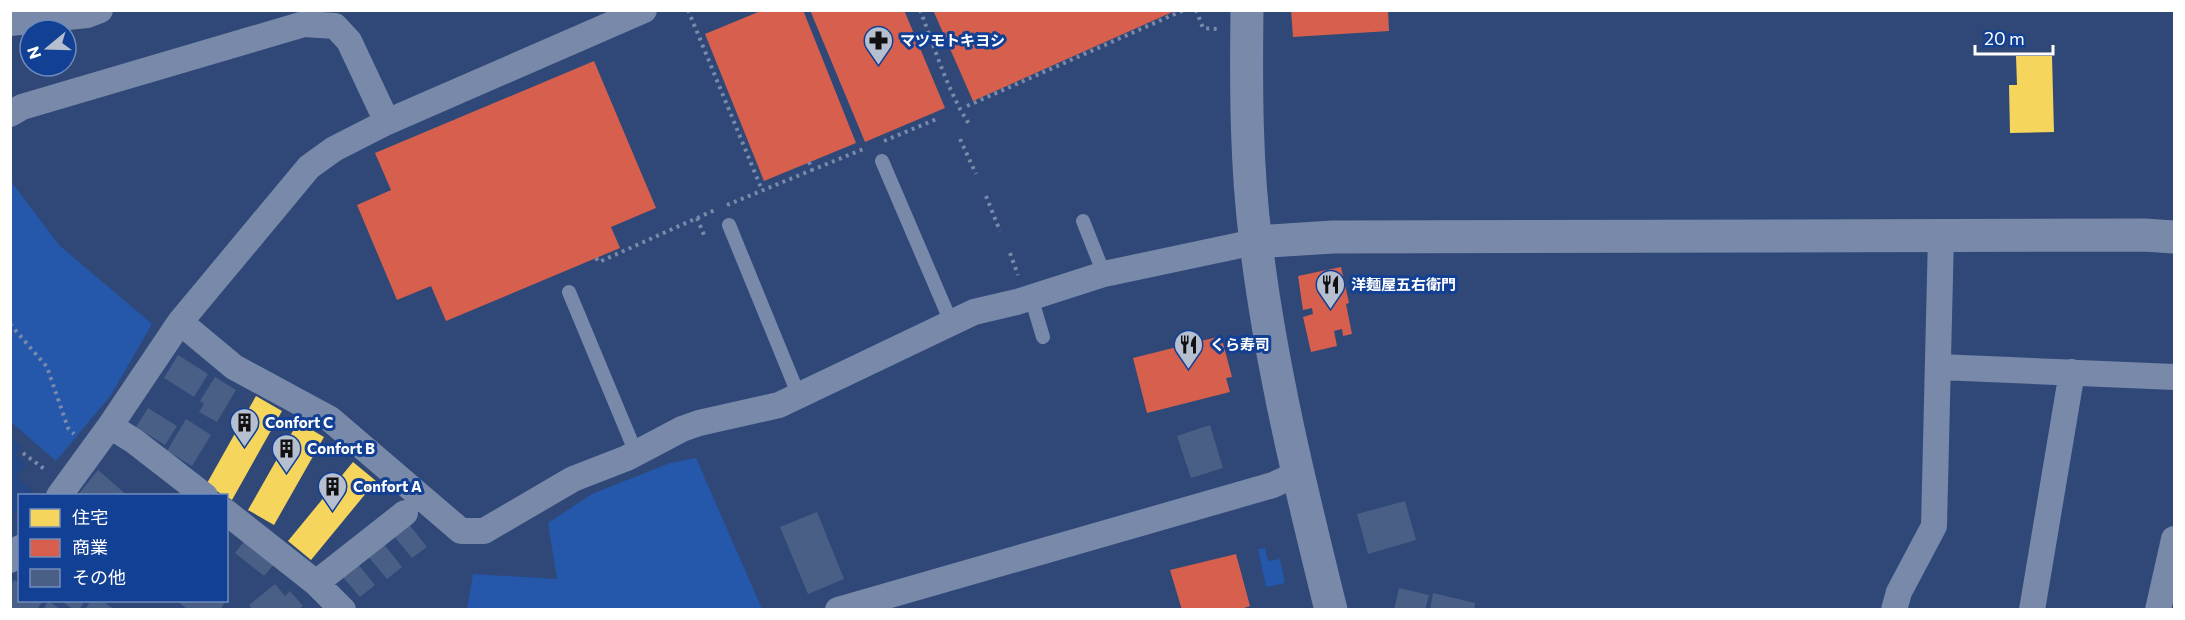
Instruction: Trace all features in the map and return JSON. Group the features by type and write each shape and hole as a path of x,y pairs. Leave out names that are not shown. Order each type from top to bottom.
{"street":[{"path":"10,23 87,15 100,10"},
{"path":"60,494 110,426 180,322 309,167 334,149 387,122 644,10"},
{"path":"1247,10 1247,101 1255,242 1265,308 1297,474 1331,609"},
{"path":"10,114 22,108 304,24 335,26 349,41 387,122"},
{"path":"180,322 234,367 330,419 461,531 484,531 573,479 636,453 682,429 779,405 1025,288 1255,242 1333,237 1941,235 2175,237"},
{"path":"1894,609 1899,592 1934,526 1941,235"},
{"path":"1939,367 2175,377"},
{"path":"2032,609 2072,372"},
{"path":"110,426 134,441 205,494"},
{"path":"838,609 1273,485 1297,474"},
{"path":"316,583 405,513"},
{"path":"228,514 316,583 343,609"},
{"path":"2158,609 2175,539"}],"lane":[{"path":"882,161 951,322"},
{"path":"1083,221 1104,274"},
{"path":"729,225 799,396"},
{"path":"1025,288 1042,337"},
{"path":"569,292 636,453"}],"path":[{"path":"688,10 762,190"},
{"path":"920,10 960,110 969,123"},
{"path":"967,106 1184,10"},
{"path":"1196,10 1203,28 1218,29"},
{"path":"960,139 976,174"},
{"path":"596,258 598,262 812,170"},
{"path":"986,196 1000,231"},
{"path":"697,218 704,236"},
{"path":"1010,253 1025,288"},
{"path":"10,324 47,367 68,428 92,451"},
{"path":"22,453 49,472"}],"shaded area":[{"path":"10,180 59,245 152,324 111,395 56,461 11,422"},
{"path":"11,438 21,447 15,454 26,464 16,478 32,490 29,494 18,494 18,507 11,517"},
{"path":"696,458 762,609 467,609 473,574 557,579 548,523 592,494 670,463"},
{"path":"1265,548 1268,561 1280,559 1285,583 1266,587 1258,549"}],"building: 住宅":[{"path":"2016,56 2052,56 2054,132 2010,133 2009,85 2017,85"},
{"name":"Confort C","path":"256,396 282,411 232,500 228,498 228,494 222,494 206,485"},
{"name":"Confort B","path":"298,422 324,437 274,525 248,510"},
{"name":"Confort A","path":"353,462 376,481 311,560 288,541"}],"building: 商業":[{"path":"763,10 803,10 856,143 764,181 705,34"},
{"path":"810,10 904,10 945,108 865,142"},
{"path":"933,10 1177,10 973,101"},
{"path":"1291,10 1388,10 1389,31 1293,37"},
{"path":"594,61 656,208 611,227 620,248 446,321 431,286 397,300 357,205 391,190 375,153"},
{"name":"洋麺屋五右衛門","path":"1341,267 1349,303 1346,304 1352,334 1343,336 1342,329 1334,331 1337,346 1311,352 1303,317 1313,314 1312,308 1303,310 1298,276"},
{"path":"1217,337 1219,344 1223,343 1232,377 1226,378 1230,392 1147,413 1133,358"},
{"path":"1236,554 1250,606 1238,610 1182,610 1170,570"}],"building: その他":[{"path":"178,355 208,374 194,397 164,378"},
{"path":"215,377 236,390 217,422 199,412 204,404 200,401"},
{"path":"148,408 177,426 165,445 136,427"},
{"path":"186,419 211,435 192,466 167,451"},
{"path":"1210,425 1223,468 1191,478 1177,436"},
{"path":"98,470 126,494 79,494"},
{"path":"1405,501 1416,540 1368,554 1357,514"},
{"path":"817,512 844,579 808,594 780,527"},
{"path":"408,523 427,547 412,558 393,535"},
{"path":"247,538 276,562 264,576 235,553"},
{"path":"383,543 402,567 387,579 367,555"},
{"path":"357,563 375,585 360,597 342,576"},
{"path":"14,580 18,582 18,602 42,602 37,610 15,610 10,607 10,586"},
{"path":"275,584 285,596 290,591 303,606 298,610 252,610 249,605"},
{"path":"1399,588 1429,595 1425,610 1394,610"},
{"path":"1433,593 1475,603 1474,610 1430,610"},
{"path":"50,602 62,610 43,610"},
{"path":"63,602 84,602 79,610 74,610"},
{"path":"90,602 104,602 115,610 85,610"},
{"path":"178,602 225,602 220,610 188,610"}],"place":[{"name":"マツモトキヨシ","path":"879,66"},
{"name":"洋麺屋五右衛門","path":"1330,310"},
{"name":"くら寿司","path":"1189,370"},
{"name":"Confort C","path":"244,448"},
{"name":"Confort B","path":"286,474"},
{"name":"Confort A","path":"332,512"}]}
